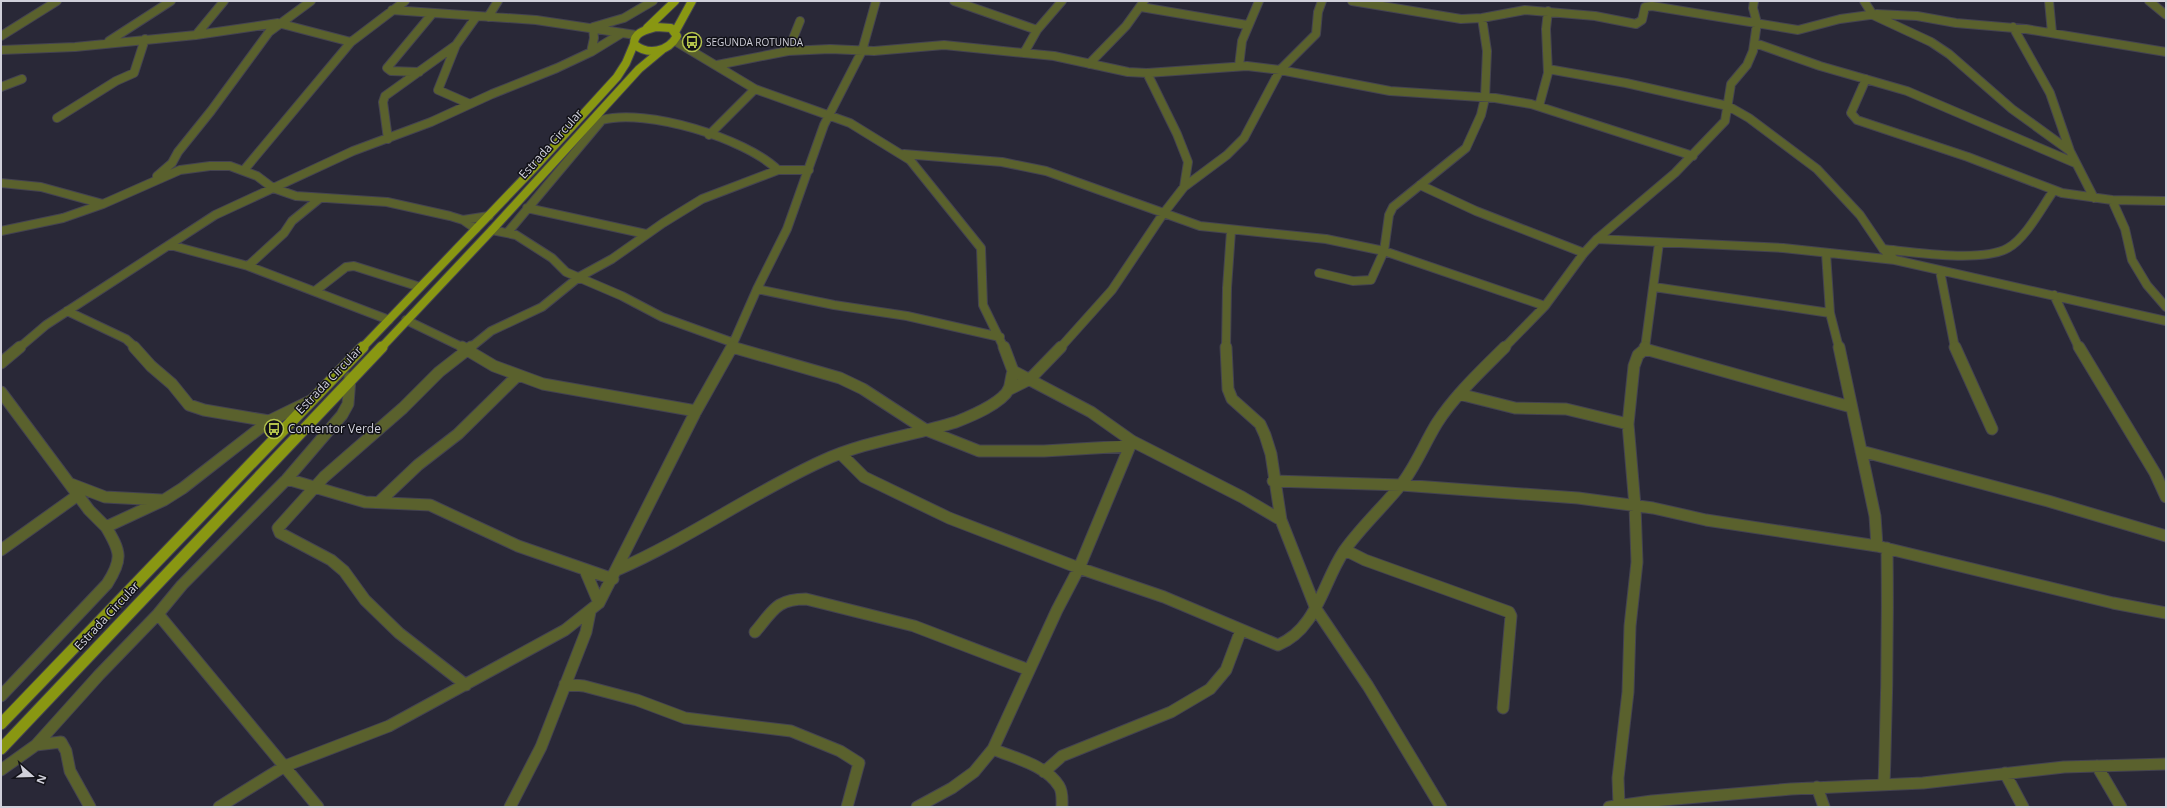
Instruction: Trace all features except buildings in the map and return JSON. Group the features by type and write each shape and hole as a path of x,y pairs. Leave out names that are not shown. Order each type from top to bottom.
{"main road":[{"path":"663,49 648,51 637,47 635,40 676,1"},
{"path":"675,41 677,36 675,32 692,1"},
{"path":"647,28 664,26 675,32"},
{"name":"Estrada Circular","path":"1,724 489,216 617,77 626,63 635,40"},
{"name":"Estrada Circular","path":"1,749 350,378 492,230 639,69 675,41"}],"street":[{"path":"1,36 58,1"},
{"path":"106,43 171,1"},
{"path":"196,35 224,1"},
{"path":"149,182 172,163 178,152 211,111 252,53 269,32 278,23 312,1"},
{"path":"244,170 351,42 405,1"},
{"path":"488,17 498,1"},
{"path":"593,27 622,20 642,10 653,1"},
{"path":"219,807 285,766 389,726 466,685 565,630 590,612 598,603 615,574 696,411 733,345 757,289 787,229 809,170 820,134 862,51 876,1"},
{"path":"954,1 1037,30"},
{"path":"1024,53 1037,30 1062,1"},
{"path":"1239,66 1238,50 1247,25 1259,1"},
{"path":"288,479 365,502 430,505 518,546 585,570 615,574 656,553 774,484 841,454 926,430 970,414 989,405 1008,390 1030,379 1112,290 1162,214 1184,187 1228,155 1244,138 1280,70 1316,34 1318,12 1322,1"},
{"path":"1352,1 1455,18 1482,18 1525,10 1595,16 1636,24 1642,20 1645,6 1652,6 1798,30 1840,19 1873,15 1910,16 1956,23 2013,27 2166,52"},
{"path":"1393,8 1400,1"},
{"path":"841,454 864,477 900,496 949,518 1079,568 1164,597 1278,645 1288,641 1299,632 1316,609 1332,571 1345,550 1401,485 1437,423 1459,394 1545,306 1584,253 1597,239 1641,204 1693,156 1725,122 1731,84 1747,65 1755,43 1757,23 1753,8 1754,1"},
{"path":"1864,1 1873,15 1931,42 1949,54 1973,73 2012,109 2070,151"},
{"path":"2049,1 2052,33"},
{"path":"2149,1 2166,14"},
{"path":"1089,64 1126,26 1142,4 1247,25"},
{"path":"392,10 432,14 536,20 593,27 622,33 635,40"},
{"path":"1538,106 1547,83 1548,69 1545,20 1548,11"},
{"path":"419,72 391,71 387,68 432,14"},
{"path":"470,104 438,90 456,45 476,17"},
{"path":"1319,273 1368,282 1374,276 1384,251 1392,206 1466,148 1481,115 1485,98 1487,51 1482,18"},
{"path":"788,51 800,21"},
{"path":"1,50 68,47 196,35 278,23 351,42"},
{"path":"591,52 594,38 593,27"},
{"path":"2013,27 2050,93 2075,163 2094,198"},
{"path":"1,363 46,325 215,215 353,151 431,122 591,52 622,33"},
{"path":"57,118 116,81 134,73 145,39"},
{"path":"675,41 755,89 829,114 850,123 910,160 981,248 983,305 1000,337 1013,371 1008,390"},
{"path":"1755,43 1820,66 1907,91 2075,163"},
{"path":"388,139 383,102 385,96 456,45"},
{"path":"717,65 788,51 830,49 862,51 944,45 1054,56 1109,69 1147,72 1239,66 1280,70 1390,91 1485,98 1538,106 1587,121 1630,138 1693,156"},
{"path":"1548,69 1626,83 1728,106 1749,118 1817,169 1831,186 1860,215 1883,249 1895,260"},
{"path":"1147,72 1177,134 1188,162 1184,187"},
{"path":"1,88 22,79"},
{"path":"1866,79 1851,113 1857,120 1968,157 2071,195 2112,200 2166,201"},
{"path":"709,135 755,89"},
{"path":"508,232 527,208 570,160 602,120 606,118 630,117 660,120 709,135 756,153 770,162 778,170"},
{"path":"902,154 1002,162 1046,171 1130,200 1162,214 1200,226 1231,231 1326,239 1384,251 1545,306"},
{"path":"172,163 180,170"},
{"path":"1,231 63,218 86,211 149,182 180,170 210,166 230,166 244,170 257,176 273,188 296,196 319,199 387,202 463,220 476,229"},
{"path":"466,685 399,633 365,600 344,571 331,560 280,534 278,528 314,488 466,349 491,331 542,307 579,278 612,259 646,234 702,199 778,170 809,170"},
{"path":"1,184 14,183 41,187 103,204"},
{"path":"1420,185 1476,210 1584,253"},
{"path":"1868,257 1883,249 1968,255 1994,253 2009,247 2016,240 2045,205 2054,190"},
{"path":"248,266 284,233 292,221 319,199"},
{"path":"2112,200 2125,229 2132,260 2147,285 2166,307"},
{"path":"527,208 646,234"},
{"path":"463,220 489,216"},
{"path":"492,230 508,232 516,235 552,258 566,272 677,323 733,345 840,378 863,389 926,430 979,451 1044,451 1131,444"},
{"path":"1231,231 1227,295 1226,365 1228,388 1232,400 1260,424 1265,435 1271,454 1281,520 1316,609 1368,686 1441,807"},
{"path":"1597,239 1783,248 1895,260 2166,321"},
{"path":"1659,243 1645,349 1638,355 1634,366 1628,424 1635,506 1637,562 1630,626 1628,692 1614,806 1817,787 1924,783 2006,773 2097,766 2166,764"},
{"path":"170,245 248,266 389,320"},
{"path":"1826,253 1830,312 1882,547 1888,603 1886,635 1888,668 1884,784"},
{"path":"315,291 346,267 354,266 420,287"},
{"path":"1940,271 1956,352 1992,429"},
{"path":"1654,287 1830,312"},
{"path":"757,289 834,305 907,316 1000,337"},
{"path":"2054,295 2083,355 2155,473 2166,497"},
{"path":"67,311 126,339 136,348 151,366 172,384 189,405 204,410 269,421"},
{"path":"406,320 466,349 494,366 518,375 570,390 696,411"},
{"path":"1645,349 1851,407"},
{"path":"1013,371 1091,412 1131,444 1242,497 1281,520"},
{"path":"379,502 418,465 458,434 518,375"},
{"path":"1,770 13,763 36,745 98,675 158,614 182,585 288,479 342,415 348,404 350,378"},
{"path":"1,392 89,510 106,527 115,541 120,563 102,590 1,696"},
{"path":"1459,394 1515,408 1566,409 1628,424"},
{"path":"106,527 164,500 206,471 269,421 312,400"},
{"path":"916,807 952,788 974,772 993,749 1028,670 1079,568 1131,444"},
{"path":"1861,451 2048,501 2166,536"},
{"path":"1274,480 1401,485 1578,498 1635,506 1706,520 1882,547 2067,592 2166,613"},
{"path":"71,484 105,497 164,500"},
{"path":"1,550 78,495"},
{"path":"1345,550 1365,560 1509,612 1511,616 1503,708"},
{"path":"585,570 598,603"},
{"path":"755,632 778,605 790,599 806,599 914,626 1028,670"},
{"path":"510,807 542,747 586,632 590,612"},
{"path":"158,614 318,807"},
{"path":"1044,772 1061,756 1125,732 1192,701 1213,686 1223,675 1241,630"},
{"path":"565,684 584,686 637,700 686,718 770,728 791,732 814,739 840,751 859,763 858,771 848,802 837,807"},
{"path":"36,745 49,742 61,742 66,751 70,771 90,807"},
{"path":"993,749 1044,772 1058,784 1062,793 1062,807"},
{"path":"2097,766 2121,807"},
{"path":"2006,773 2023,807"},
{"path":"1817,787 1824,807"}],"place":[{"name":"SEGUNDA ROTUNDA","path":"692,42"},
{"name":"Contentor Verde","path":"274,429"}]}
